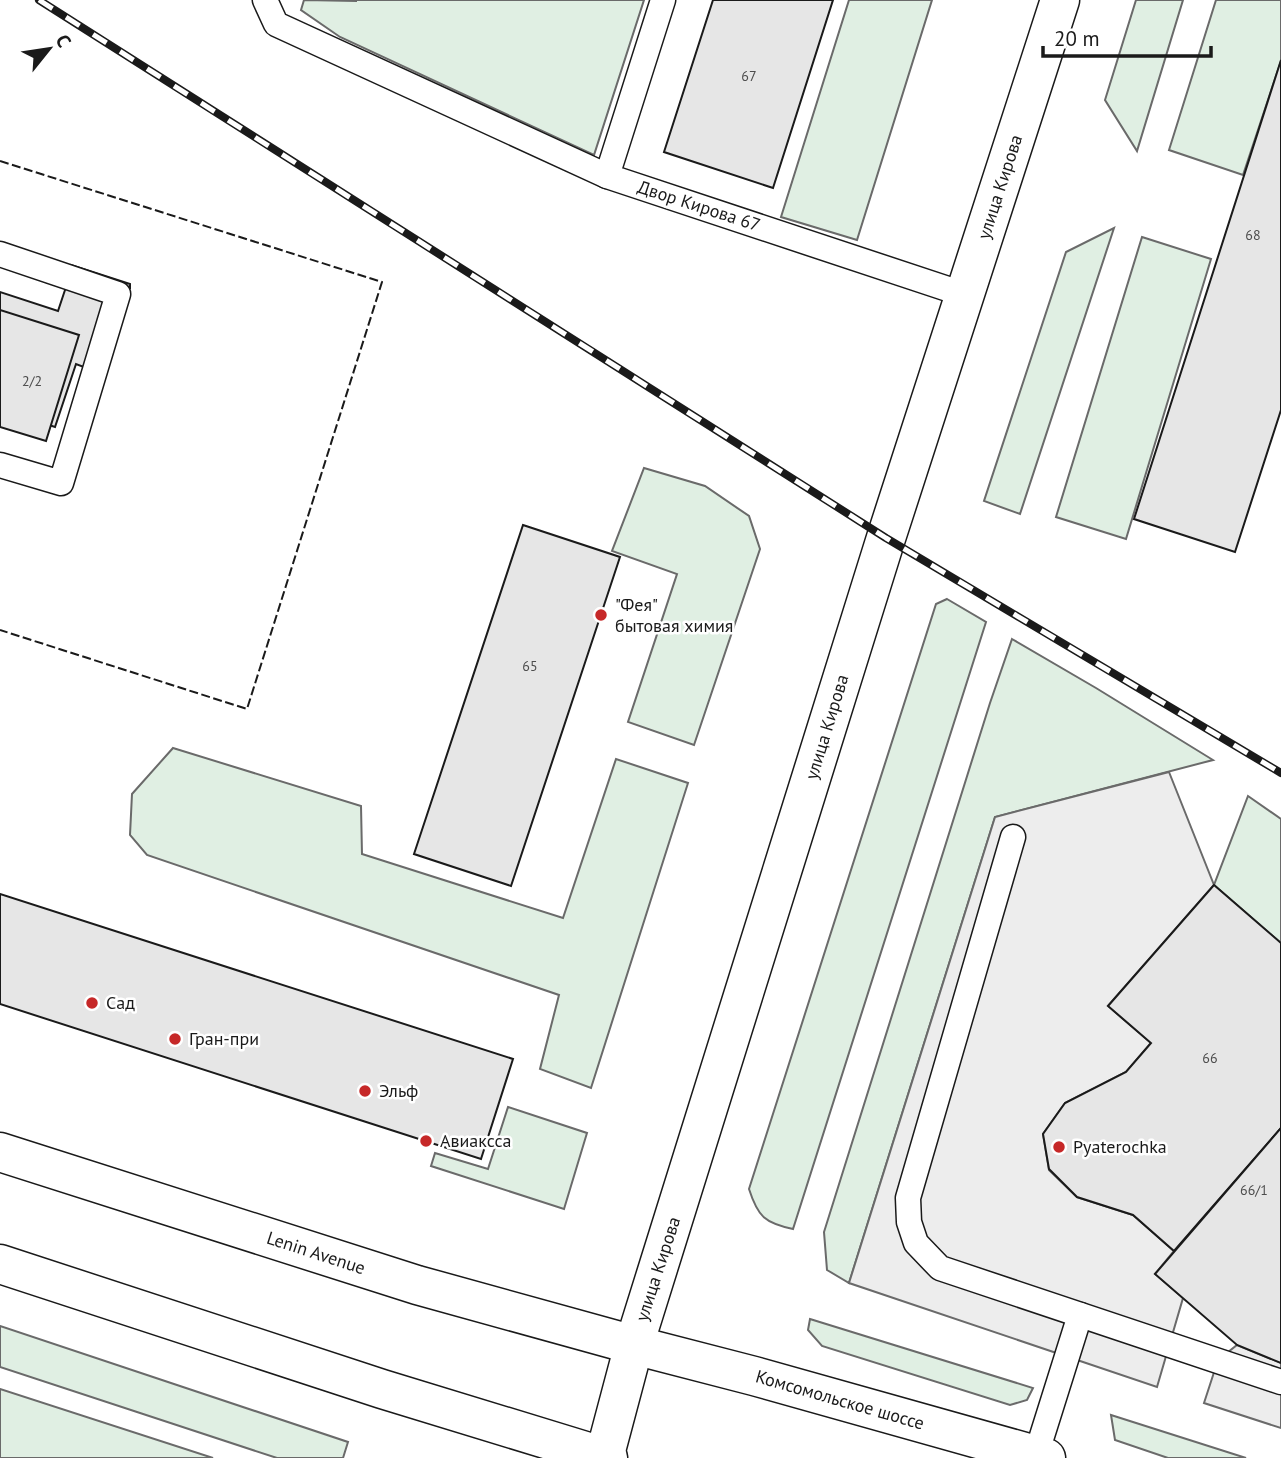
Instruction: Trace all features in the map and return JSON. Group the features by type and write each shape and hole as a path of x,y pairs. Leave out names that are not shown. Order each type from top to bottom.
{"main road":[{"name":"улица Кирова","path":"606,1458 634,1345 886,538 1060,0"},
{"name":"Lenin Avenue","path":"0,1152 417,1285 634,1345"},
{"path":"0,1264 606,1458"},
{"name":"Комсомольское шоссе","path":"634,1345 1041,1457"}],"lane":[{"name":"Двор Кирова 67","path":"265,0 275,24 607,176 965,295"},
{"path":"607,176 663,0"},
{"path":"0,254 118,294 61,483 0,465"},
{"path":"1013,837 908,1198 909,1222 916,1243 940,1268 1281,1382"},
{"path":"1041,1457 1080,1315"}],"green space":[{"path":"304,0 644,0 594,155 340,37 301,10"},
{"path":"849,0 932,0 857,240 781,217"},
{"path":"1136,0 1183,0 1137,151 1105,100"},
{"path":"1216,0 1281,0 1281,61 1243,175 1169,150"},
{"path":"1114,228 1020,514 984,501 1066,252"},
{"path":"1142,237 1211,259 1126,539 1056,517"},
{"path":"644,468 705,486 749,516 760,549 694,745 628,722 677,574 612,551"},
{"path":"947,599 986,622 793,1229 783,1227 769,1221 759,1212 749,1189 936,604"},
{"path":"1012,639 1213,760 995,817 849,1283 827,1270 824,1232"},
{"path":"173,748 361,806 362,854 563,918 616,759 688,783 591,1088 540,1069 559,995 147,855 130,835 132,794"},
{"path":"1248,796 1281,819 1281,943 1214,885"},
{"path":"508,1107 587,1133 564,1209 431,1166 435,1153 488,1169"},
{"path":"810,1319 1033,1388 1027,1400 1010,1405 822,1346 808,1330"},
{"path":"0,1326 348,1442 343,1458 277,1458 0,1367"},
{"path":"0,1389 213,1458 0,1458"},
{"path":"1111,1415 1246,1458 1168,1458 1115,1440"}],"shaded area":[{"path":"1169,772 1214,885 1108,1006 1151,1043 1126,1072 1065,1103 1043,1134 1049,1170 1077,1197 1133,1215 1174,1251 1155,1274 1183,1298 1157,1387 849,1283 995,817"},
{"path":"1237,1345 1281,1363 1281,1428 1204,1403 1218,1360"}],"building":[{"path":"713,0 833,0 773,188 664,152"},
{"path":"1281,60 1281,410 1235,552 1134,519"},
{"path":"71,265 130,284 130,288 127,287 97,372 76,364 55,427 0,409 0,292 58,311"},
{"path":"0,310 79,335 46,441 0,427"},
{"path":"523,525 620,557 511,886 414,854"},
{"path":"1214,885 1281,943 1281,1128 1174,1251 1133,1215 1077,1197 1049,1169 1043,1134 1065,1103 1126,1072 1151,1043 1108,1006"},
{"path":"0,894 513,1059 481,1159 0,1004"},
{"path":"1281,1128 1281,1363 1237,1345 1155,1274"}],"railway":[{"path":"39,0 886,538 1281,773"}],"fence":[{"path":"0,161 382,282 247,709 0,630"}],"place":[{"name":"\"Фея\" бытовая химия","path":"601,615"},
{"name":"Сад","path":"92,1003"},
{"name":"Гран-при","path":"175,1039"},
{"name":"Эльф","path":"365,1091"},
{"name":"Авиаксса","path":"426,1141"},
{"name":"Pyaterochka","path":"1059,1147"}]}
